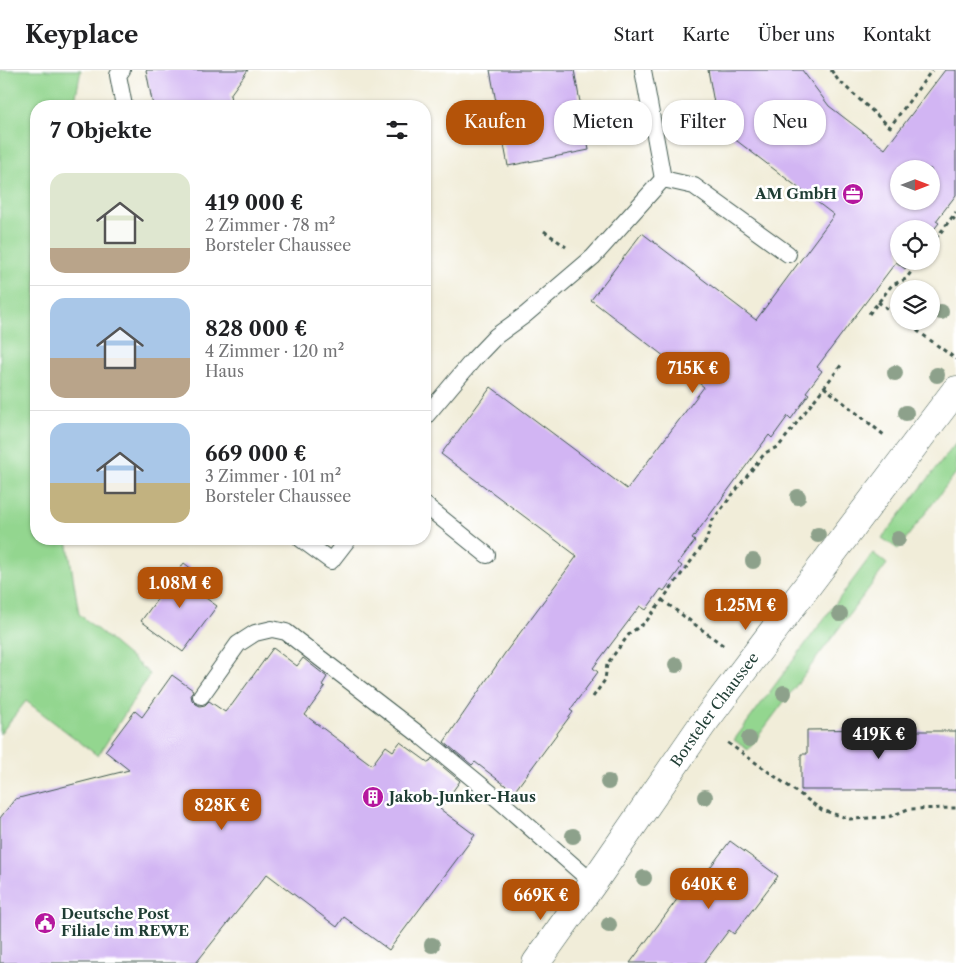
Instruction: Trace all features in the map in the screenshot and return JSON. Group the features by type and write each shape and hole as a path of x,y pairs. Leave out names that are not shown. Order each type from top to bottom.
{"main road":[{"name":"Borsteler Chaussee","path":"536,963 702,725 956,390"}],"lane":[{"path":"122,70 118,75 123,100"},
{"path":"643,70 663,179"},
{"path":"663,179 694,186 788,254"},
{"path":"431,410 496,336 525,315 593,257 663,179"},
{"path":"431,510 487,555"},
{"path":"309,545 331,562 344,545"},
{"path":"201,696 238,644 255,633 272,629 286,632 428,742 499,800 593,883"}],"path":[{"path":"831,70 838,80 890,126 932,70"},
{"path":"940,233 956,212"},
{"path":"952,217 956,220"},
{"path":"869,314 892,285 906,279 912,270"},
{"path":"878,302 890,311"},
{"path":"916,330 956,359"},
{"path":"593,697 605,680 607,664 630,633 645,623 706,541 712,521 765,453 779,446 842,364"},
{"path":"824,387 907,454"},
{"path":"662,600 748,664"},
{"path":"702,725 822,810 850,818 889,816 908,808 956,808"}],"green space":[{"path":"0,70 81,70 75,100 30,100 30,545 68,545 79,614 150,674 98,756 26,701 0,734"},
{"path":"956,443 956,473 898,549 882,538"},
{"path":"873,553 887,564 748,750 734,740"}],"building":[{"path":"146,70 248,70 230,95 231,100 152,100"},
{"path":"490,70 574,70 580,100 554,100 554,145 588,145 589,150 508,166 504,145 544,145 544,100 496,100"},
{"path":"708,70 802,70 824,100 754,100 754,145 826,145 826,102 885,149 945,70 956,70 956,195 937,220 890,220 890,270 817,367 822,371 806,392 809,394 791,419 788,416 772,438 769,435 692,539 695,541 678,563 682,566 664,591 661,589 646,610 640,606 593,668 598,672 570,710 573,712 514,792 475,762 472,765 444,742 505,653 577,556 441,454 491,387 627,489 704,387 591,300 642,233 756,320 834,215 742,145 744,145 744,100 713,100"},
{"path":"184,563 205,579 196,591 217,606 183,652 141,621"},
{"path":"273,648 297,666 303,658 327,677 322,685 325,687 305,715 372,765 386,746 393,751 400,742 429,763 432,758 460,781 440,809 475,835 389,950 344,917 337,927 267,874 196,963 0,963 0,818 15,799 129,770 105,751 135,711 142,717 172,675 193,690 192,700 196,704 200,706 205,705 209,701 225,712"},
{"path":"885,729 885,731 956,731 956,790 801,790 801,754 807,754 807,730"},
{"path":"730,841 778,876 734,934 729,930 704,963 630,963 681,894 687,898"}],"place":[{"name":"AM GmbH","path":"853,194"},
{"name":"Jakob-Junker-Haus","path":"373,797"},
{"name":"Deutsche Post Filiale im REWE","path":"45,923"}]}
